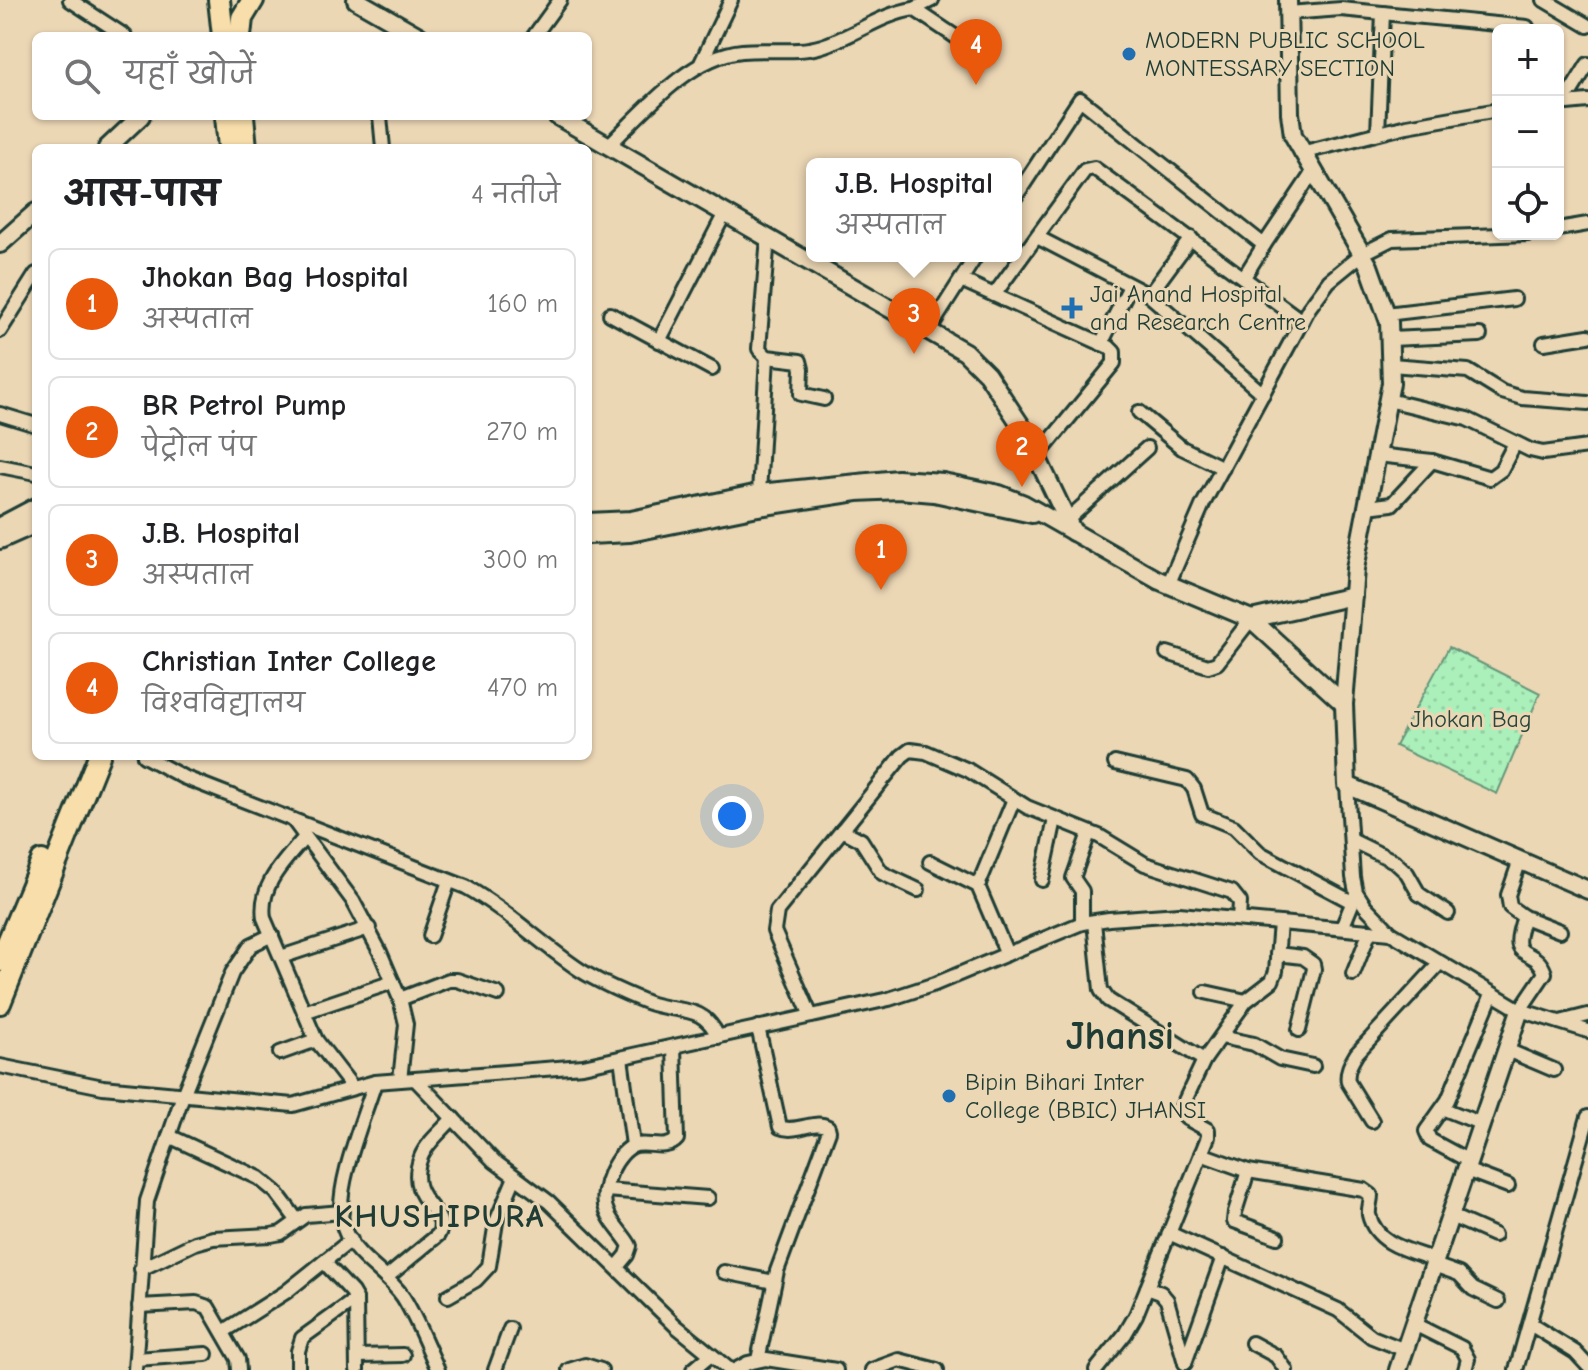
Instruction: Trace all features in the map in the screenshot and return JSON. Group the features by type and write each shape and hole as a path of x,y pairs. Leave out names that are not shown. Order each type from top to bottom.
{"main road":[{"path":"219,0 223,32"},
{"path":"240,32 242,18 253,0"},
{"path":"230,144 239,120"},
{"path":"241,120 245,144"},
{"path":"0,961 84,760"},
{"path":"0,1003 97,760"}],"street":[{"path":"70,0 119,32"},
{"path":"356,0 412,32"},
{"path":"537,32 560,0"},
{"path":"701,63 731,0"},
{"path":"608,146 701,63 722,54 743,51 820,47 899,11 914,9 932,0"},
{"path":"1400,14 1402,0"},
{"path":"1544,0 1588,26"},
{"path":"1342,928 1354,897 1344,704 1355,569 1388,400 1390,339 1386,314 1369,266 1293,135 1288,6 1498,24"},
{"path":"914,9 959,39"},
{"path":"1378,133 1383,13"},
{"path":"1563,96 1572,90 1588,64"},
{"path":"1573,103 1588,92"},
{"path":"1022,187 1080,99 1264,245"},
{"path":"1564,100 1588,101"},
{"path":"1301,153 1378,133 1492,111"},
{"path":"112,144 137,120"},
{"path":"380,120 383,144"},
{"path":"564,120 806,259"},
{"path":"118,144 125,132"},
{"path":"1022,257 1085,170 1100,170 1302,321"},
{"path":"1244,277 1313,172"},
{"path":"659,341 725,213"},
{"path":"0,244 32,216"},
{"path":"1564,228 1588,224"},
{"path":"1168,585 1203,504 1302,321 1329,281 1362,254 1382,243 1403,238 1492,235"},
{"path":"768,237 758,344 762,354 767,357 800,361 801,394 824,399"},
{"path":"1037,237 1149,295 1263,394"},
{"path":"1149,295 1191,238"},
{"path":"811,262 965,352 987,374 1024,430 1069,527"},
{"path":"929,330 972,262"},
{"path":"994,295 1018,262"},
{"path":"0,331 32,280"},
{"path":"961,280 1114,352 1114,363 1037,457"},
{"path":"1101,344 1130,286"},
{"path":"1386,314 1514,299"},
{"path":"610,314 712,369"},
{"path":"1390,339 1480,335"},
{"path":"1544,343 1588,336"},
{"path":"759,493 767,357"},
{"path":"1391,365 1468,371 1502,392 1522,398 1588,403"},
{"path":"1388,400 1467,419 1543,453 1588,447"},
{"path":"1139,412 1182,448 1223,468"},
{"path":"0,414 32,424"},
{"path":"1377,455 1432,461 1490,478 1501,470 1515,443"},
{"path":"1069,527 1147,448"},
{"path":"1367,507 1392,504 1432,461"},
{"path":"0,466 32,472"},
{"path":"592,522 631,520 759,493 839,483 920,480 999,494 1069,527 1168,585 1251,619 1344,704"},
{"path":"592,535 630,533 758,507 857,492 899,490 934,493 1041,515"},
{"path":"0,526 32,509"},
{"path":"0,540 32,526"},
{"path":"1167,653 1208,666 1217,663 1251,619 1353,596"},
{"path":"811,1016 774,931 777,911 910,750 926,752 968,770 1014,799 1112,843 1157,870 1232,892 1240,902 1239,919"},
{"path":"151,760 183,777 449,881 495,904 593,978 660,1007 704,1016 713,1024 718,1037"},
{"path":"1115,763 1187,780 1194,789 1202,814 1234,827 1260,853 1354,897 1391,933 1520,1010 1588,1031"},
{"path":"1347,785 1588,890"},
{"path":"978,886 1014,799"},
{"path":"1042,880 1055,819"},
{"path":"293,820 353,901 369,928 400,999 406,1024 400,1080"},
{"path":"842,830 861,840 882,873 918,890"},
{"path":"1089,833 1073,878 1082,891 1101,990 1108,1000 1204,1060"},
{"path":"305,837 269,882 262,905 264,918 316,1040 353,1088"},
{"path":"1351,840 1394,861 1407,873 1419,894 1448,913"},
{"path":"1520,860 1508,902 1515,912 1560,931"},
{"path":"930,862 978,886 1007,954"},
{"path":"430,936 449,881"},
{"path":"0,1066 103,1087 293,1105 375,1082 583,1066 889,999 1088,923 1179,914 1391,933"},
{"path":"1398,1370 1520,1010 1545,973 1544,967 1517,944 1524,917"},
{"path":"1114,1370 1099,1366 1125,1334 1147,1288 1208,1137 1208,1130 1186,1118 1182,1107 1204,1060 1246,1001 1272,981 1276,971 1280,923"},
{"path":"281,957 369,928"},
{"path":"1353,974 1370,931"},
{"path":"206,1354 135,1364 147,1201 183,1095 232,973 251,945 272,935"},
{"path":"1277,954 1303,957 1313,964 1299,1030"},
{"path":"1372,1121 1348,1082 1350,1064 1440,963"},
{"path":"400,999 449,980 498,994"},
{"path":"304,1012 393,982"},
{"path":"1205,992 1246,1001"},
{"path":"1492,994 1444,1109 1428,1128 1426,1136 1468,1166 1508,1186"},
{"path":"1560,1022 1588,1015"},
{"path":"758,1027 780,1127 790,1130 820,1123 825,1124 829,1131 774,1282 758,1360"},
{"path":"1221,1037 1254,1044 1280,1059 1313,1066"},
{"path":"280,1053 316,1040"},
{"path":"617,1267 630,1246 604,1203 609,1177 623,1152 633,1145 668,1145 677,1139 674,1047"},
{"path":"1507,1050 1554,1070"},
{"path":"621,1058 633,1145"},
{"path":"416,1080 494,1161 549,1202 676,1326 732,1370 758,1360 836,1370"},
{"path":"375,1082 346,1173 342,1221 363,1257 404,1298 438,1370"},
{"path":"1444,1109 1482,1124"},
{"path":"1516,1370 1588,1117"},
{"path":"386,1278 442,1229 441,1219 421,1196 417,1180 422,1154 453,1118"},
{"path":"169,1136 259,1178 276,1192 297,1220"},
{"path":"1201,1154 1248,1171 1364,1190 1371,1195 1368,1210 1372,1223 1388,1242 1459,1274 1473,1289 1498,1301"},
{"path":"1248,1171 1234,1221 1277,1237"},
{"path":"448,1296 476,1280 489,1266 496,1222 515,1177"},
{"path":"606,1190 708,1198"},
{"path":"141,1269 195,1243 213,1238 281,1233 297,1220 315,1213 342,1212"},
{"path":"1451,1216 1494,1235"},
{"path":"1169,1233 1338,1310 1372,1337 1405,1350"},
{"path":"223,1332 286,1292 351,1240"},
{"path":"1186,1366 1223,1257"},
{"path":"324,1262 356,1299 357,1370"},
{"path":"724,1272 774,1282"},
{"path":"1147,1288 1161,1293 1167,1300 1186,1366"},
{"path":"298,1370 302,1338 356,1299"},
{"path":"139,1306 203,1303 212,1311 238,1359 239,1370"},
{"path":"1414,1324 1462,1348 1468,1359 1465,1370"},
{"path":"1530,1324 1575,1352 1588,1366"},
{"path":"495,1370 510,1329"},
{"path":"1252,1343 1276,1356 1286,1370"},
{"path":"357,1356 403,1355"},
{"path":"693,1370 711,1355"},
{"path":"872,1370 899,1360 937,1370"},
{"path":"569,1370 585,1365 601,1370"}],"green space":[{"name":"Jhokan Bag","path":"1449,647 1540,693 1497,794 1395,746"}],"place":[{"name":"MODERN PUBLIC SCHOOL MONTESSARY SECTION","path":"1129,54"},
{"name":"Christian Inter College","path":"976,85"},
{"name":"Jai Anand Hospital and Research Centre","path":"1072,308"},
{"name":"J.B. Hospital","path":"914,354"},
{"name":"BR Petrol Pump","path":"1022,487"},
{"name":"Jhokan Bag Hospital","path":"881,590"},
{"name":"Bipin Bihari Inter College (BBIC) JHANSI","path":"949,1096"}],"district":[{"name":"Jhansi","path":"1120,1035"},
{"name":"KHUSHIPURA","path":"440,1216"}]}
